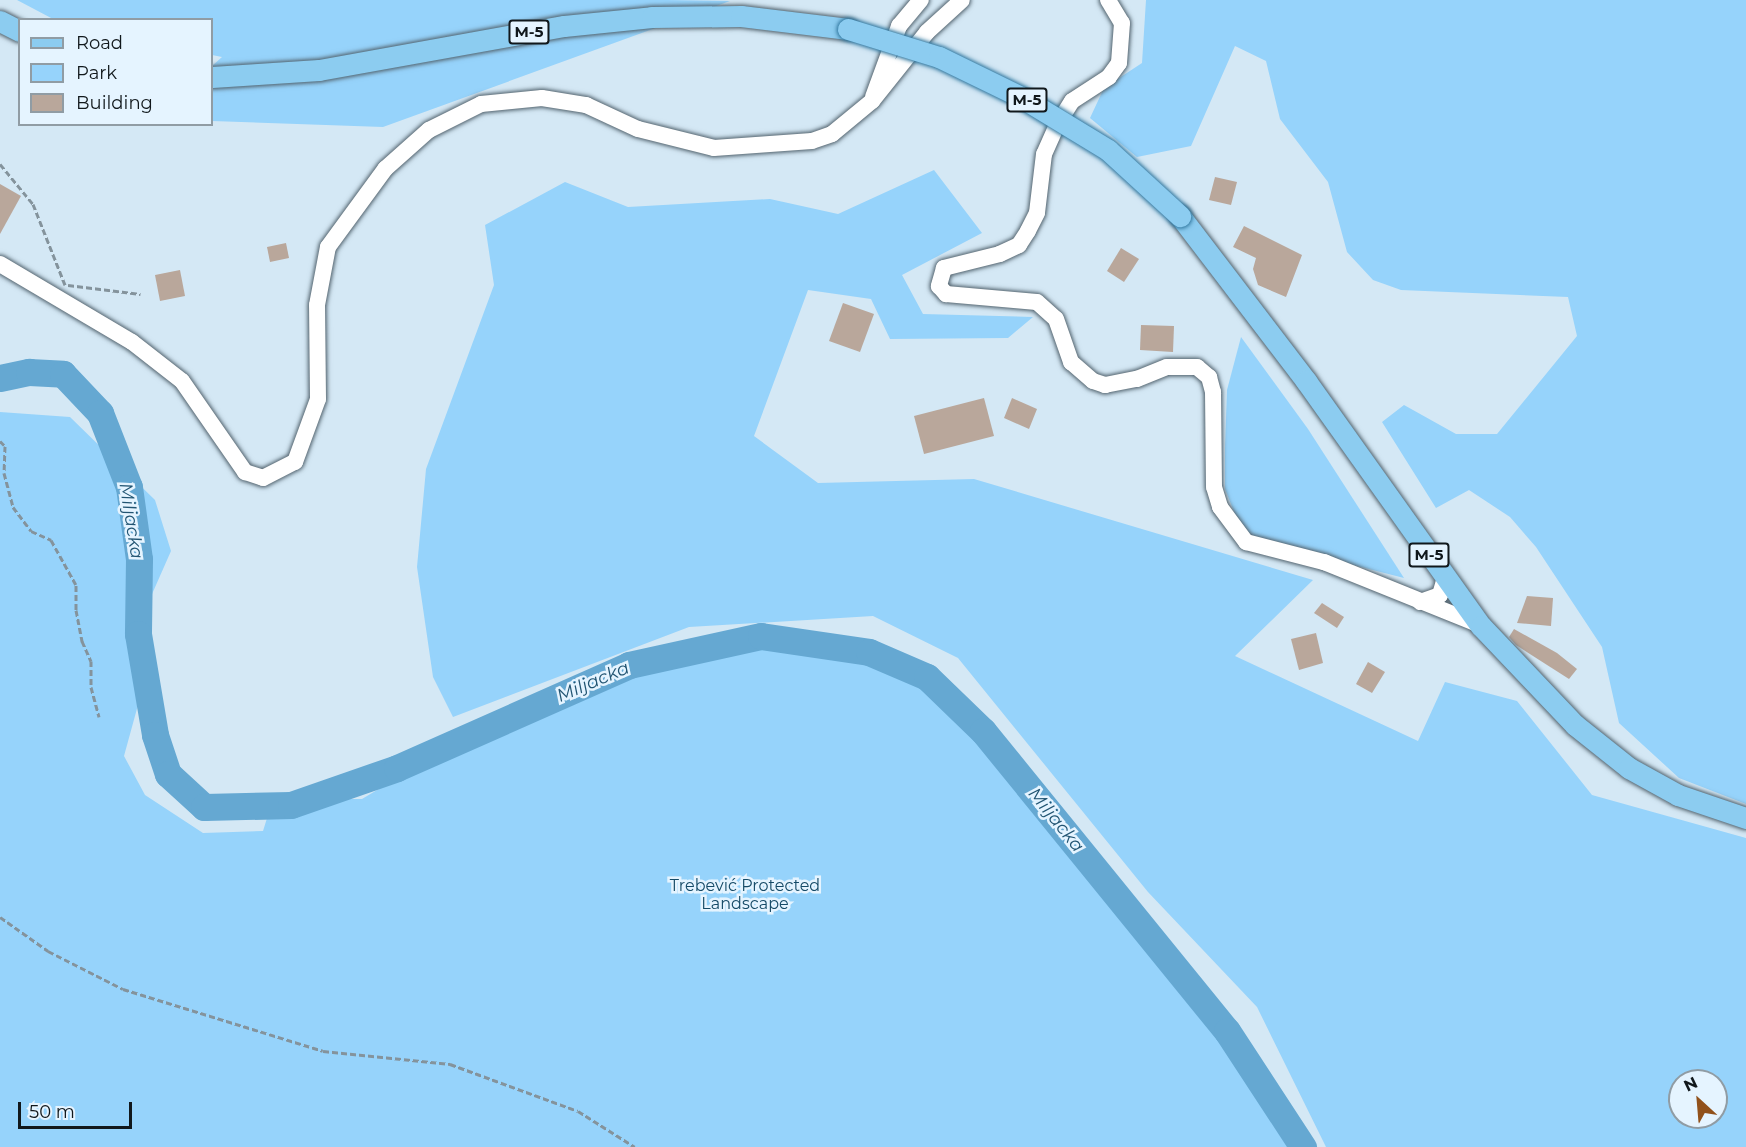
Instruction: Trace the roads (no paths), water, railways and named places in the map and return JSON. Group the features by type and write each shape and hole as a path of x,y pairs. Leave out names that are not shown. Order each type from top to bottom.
{"main road":[{"name":"M-5","path":"213,77 319,70 564,26 652,17 741,16 848,29 939,57 1021,97 1108,150 1180,216 1306,381 1481,626 1575,725 1629,768 1678,795 1746,818"},
{"path":"0,21 18,30"}],"street":[{"path":"872,101 898,26 921,0"},
{"path":"0,264 132,342 182,381 245,472 263,478 295,462 318,399 317,305 328,247 385,169 429,130 482,104 542,98 586,105 679,142 714,148 812,141 832,134 872,101 927,32 962,0"},
{"path":"1108,0 1122,23 1119,63 1109,77 1072,101 1057,124 1044,154 1037,213 1028,231 1019,245 1000,254 944,268 939,286 946,294 1037,302 1056,320 1071,362 1093,381 1105,385 1167,367 1197,367 1209,378 1213,392 1214,487 1229,524 1246,542 1324,562 1481,626"},
{"path":"1420,602 1440,595 1445,577"}],"waterway":[{"name":"Miljacka","path":"0,378 29,372 63,374 100,413 129,487 139,559 138,634 155,735 168,774 204,807 291,805 397,768 629,665 761,636 869,652 927,677 983,731 1227,1031 1303,1147"}],"park label":[{"name":"Trebević Protected Landscape","path":"745,895"}]}
